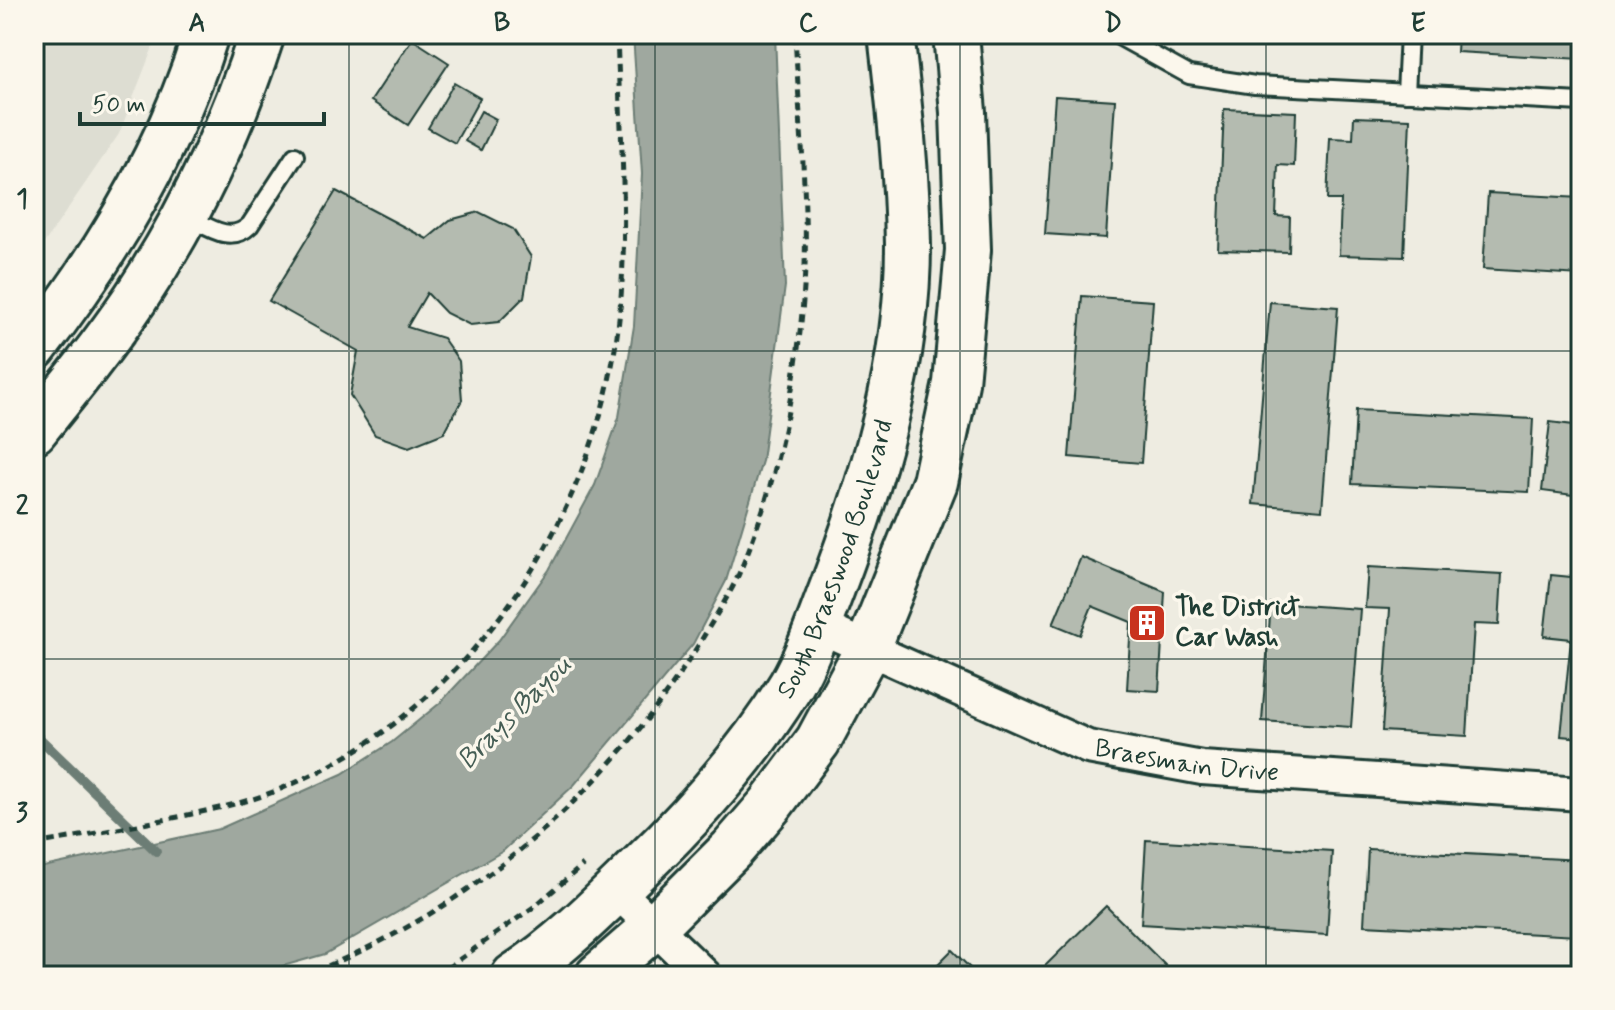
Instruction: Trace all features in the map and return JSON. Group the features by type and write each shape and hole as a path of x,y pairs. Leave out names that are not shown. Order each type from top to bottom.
{"main road":[{"path":"34,348 66,308 139,195 189,90 206,34"},
{"path":"34,431 88,365 136,298 184,215 242,96 262,34"},
{"name":"South Braeswood Boulevard","path":"514,976 573,931 605,872 690,818 753,740 792,683 818,626 856,526 886,419 902,324 908,245 891,34"},
{"path":"598,976 654,927 732,849 818,741 868,648 935,482 956,383 968,250 963,112 956,34"},
{"path":"139,195 184,215"}],"street":[{"name":"Braesmain Drive","path":"818,626 1088,747 1202,768 1581,794"},
{"path":"605,872 654,927 705,976"}],"lane":[{"path":"1115,34 1189,75 1255,85 1581,102"},
{"path":"1406,93 1409,34"},
{"path":"184,215 221,232 241,233 250,225 295,156"}],"path":[{"path":"34,844 105,833 211,809 264,795 311,775 399,720 446,678 494,626 532,573 563,514 590,450 607,395 619,318 623,240 617,34"},
{"path":"302,976 333,965 395,934 446,904 516,854 583,795 630,743 676,682 736,579 760,520 776,462 789,405 804,289 795,34"},
{"path":"436,976 535,906 605,872"}],"shaded area":[{"path":"34,34 158,34 119,134 34,258"}],"water":[{"name":"Brays Bayou","path":"633,34 775,34 785,286 762,461 726,581 693,644 574,785 503,851 325,954 248,976 34,976 34,869 219,829 342,774 392,742 440,703 499,640 549,570 595,485 619,417 634,326 642,174"}],"building":[{"path":"1458,34 1581,34 1581,59 1457,52"},
{"path":"412,39 449,63 408,125 371,101"},
{"path":"454,83 480,98 455,143 428,128"},
{"path":"1055,96 1115,100 1106,238 1045,234"},
{"path":"1224,109 1296,112 1294,166 1278,165 1276,216 1290,217 1289,252 1218,250"},
{"path":"481,111 496,119 481,150 465,141"},
{"path":"1354,117 1410,119 1404,257 1339,255 1341,200 1327,200 1330,138 1353,139"},
{"path":"336,191 427,239 450,220 479,212 513,229 531,257 524,297 499,322 470,325 446,313 427,293 407,327 443,338 459,361 462,400 444,433 409,447 375,435 350,395 358,351 269,301"},
{"path":"1488,193 1581,198 1581,275 1483,269"},
{"path":"1082,296 1153,301 1141,463 1069,457"},
{"path":"1270,302 1338,307 1322,510 1253,504"},
{"path":"1356,410 1533,419 1529,492 1352,484"},
{"path":"1550,422 1581,426 1581,496 1542,491"},
{"name":"The District Car Wash","path":"1081,557 1165,592 1159,691 1127,689 1131,622 1092,606 1080,635 1053,624"},
{"path":"1368,567 1502,574 1499,625 1474,624 1467,736 1382,731 1390,609 1365,608"},
{"path":"1551,575 1581,578 1581,738 1561,736 1571,639 1544,636"},
{"path":"1271,603 1360,609 1351,727 1262,721"},
{"path":"1146,840 1332,851 1327,935 1141,924"},
{"path":"1368,849 1581,860 1578,936 1364,925"},
{"path":"1106,906 1176,976 1053,976 1044,967"},
{"path":"952,950 978,976 926,976"}],"waterway":[{"path":"34,733 156,851"}],"place":[{"name":"The District Car Wash","path":"1147,623"}]}
